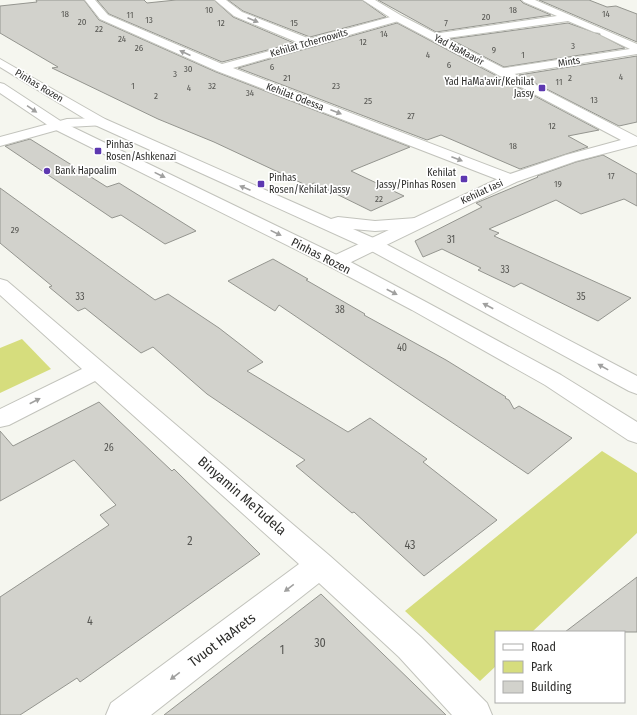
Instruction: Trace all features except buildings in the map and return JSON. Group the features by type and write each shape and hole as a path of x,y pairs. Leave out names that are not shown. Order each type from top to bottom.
{"street":[{"name":"Kehilat Odessa","path":"90,0 104,17 221,68 510,179"},
{"path":"220,0 238,14 309,43"},
{"name":"Yad HaMaavir","path":"368,0 398,18 636,141"},
{"name":"Mints","path":"527,0 601,32 637,50"},
{"name":"Kehilat Tchernowits","path":"221,68 398,18"},
{"name":"Mints","path":"433,36 567,18"},
{"name":"Mints","path":"502,72 637,50"},
{"name":"Pinhas Rozen","path":"0,62 100,122 372,244 637,386"},
{"name":"Pinhas Rozen","path":"0,87 57,125 336,262 419,306 553,380 637,434"},
{"path":"0,142 57,125 100,122"},
{"name":"Kehilat Iasi","path":"336,262 510,179 571,158 636,141"},
{"path":"317,219 355,225 375,226 416,223"},
{"name":"Binyamin MeTudela","path":"0,285 320,565 410,647 476,715"},
{"path":"0,419 98,370"},
{"name":"Tvuot HaArets","path":"123,715 320,565"}],"green space":[{"path":"22,339 51,369 0,393 0,348"},
{"path":"602,451 637,473 637,533 533,631 495,631 495,667 480,681 405,611"}],"place":[{"name":"Yad HaMa'avir/Kehilat Jassy","path":"542,88"},
{"name":"Pinhas Rosen/Ashkenazi","path":"98,151"},
{"name":"Bank Hapoalim","path":"47,171"},
{"name":"Kehilat Jassy/Pinhas Rosen","path":"464,179"},
{"name":"Pinhas Rosen/Kehilat Jassy","path":"261,184"}]}
